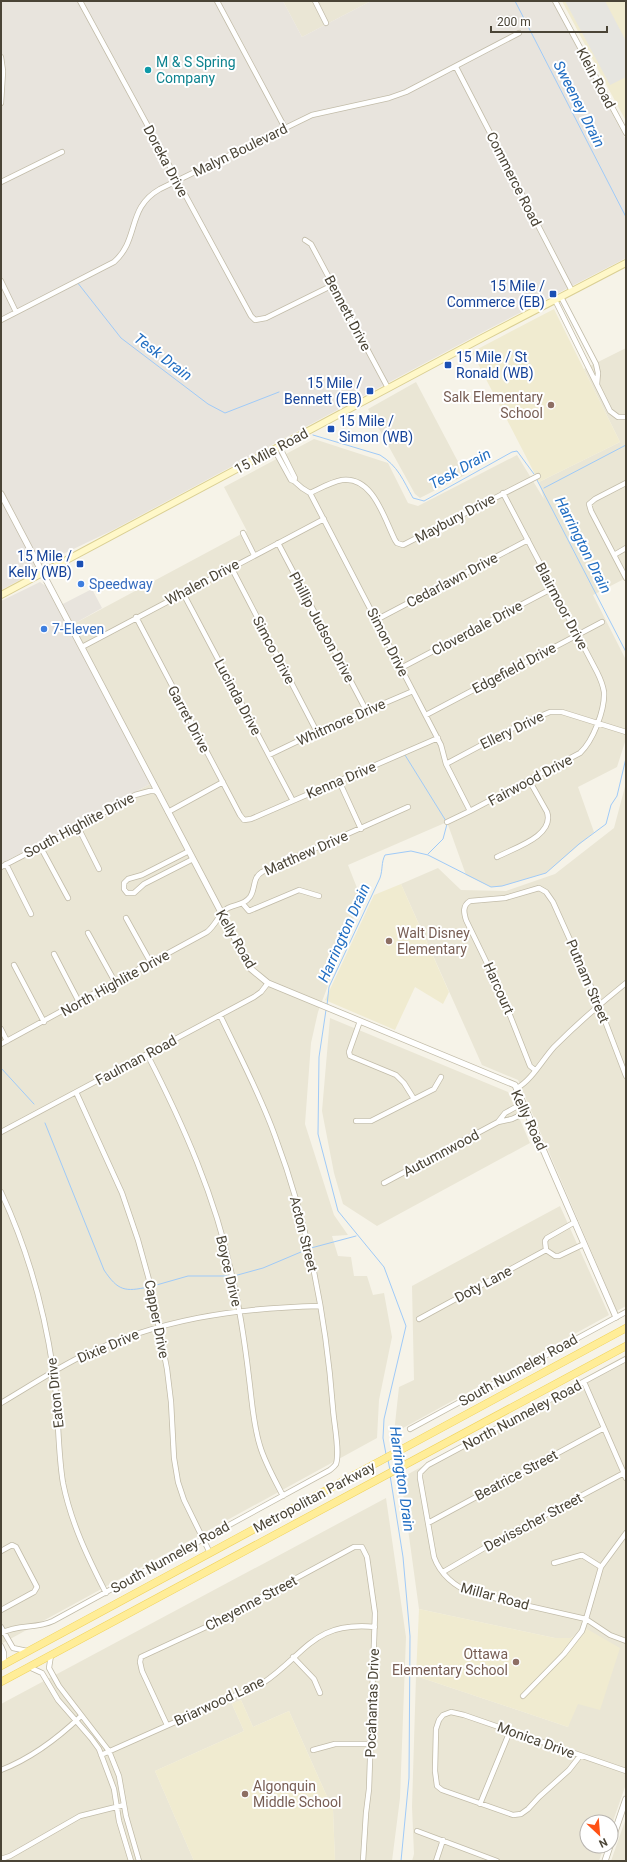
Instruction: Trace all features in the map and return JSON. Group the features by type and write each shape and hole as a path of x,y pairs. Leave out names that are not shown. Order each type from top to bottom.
{"main road":[{"name":"15 Mile Road","path":"1,594 43,573 276,447 626,263"},
{"name":"Metropolitan Parkway","path":"3,1665 626,1328"},
{"name":"Metropolitan Parkway","path":"1,1682 626,1346"},
{"path":"273,1519 278,1525 276,1534"}],"street":[{"name":"Doreka Drive","path":"80,1 248,313 255,320 266,318 333,285"},
{"path":"217,1 285,128"},
{"path":"315,1 326,23"},
{"name":"Klein Road","path":"556,1 626,133"},
{"name":"Malyn Boulevard","path":"1,320 114,262 122,254 128,244 136,217 143,201 155,192 317,113 397,96 456,67 519,33"},
{"path":"1,57 3,71 1,103"},
{"name":"Commerce Road","path":"456,67 572,291"},
{"path":"1,182 62,152"},
{"name":"Bennett Drive","path":"305,240 311,244 388,388"},
{"path":"1,281 16,312"},
{"path":"561,297 596,364 598,373 597,386"},
{"path":"555,300 597,386 614,415 626,417"},
{"name":"Simon Drive","path":"276,447 295,478 294,481 310,493 324,519 438,738 446,764 470,811"},
{"name":"Maybury Drive","path":"310,493 341,481 347,480 359,483 371,493 395,540 397,543 403,545 538,476"},
{"path":"626,483 595,498 589,504 591,511 626,578"},
{"name":"Blairmoor Drive","path":"504,493 553,588 579,634 603,687 603,704 598,722"},
{"name":"Kelly Road","path":"1,494 251,969 268,982 313,1002 508,1081 517,1088 616,1317"},
{"name":"Whalen Drive","path":"82,647 230,567 324,519"},
{"path":"243,533 254,555"},
{"name":"Cedarlawn Drive","path":"376,620 528,540"},
{"name":"Phillip Judson Drive","path":"278,543 366,710"},
{"path":"614,555 626,548"},
{"name":"Simco Drive","path":"230,567 317,732"},
{"name":"Cloverdale Drive","path":"401,668 553,588"},
{"name":"Lucinda Drive","path":"183,593 293,801"},
{"name":"Garret Drive","path":"136,617 244,820"},
{"name":"Edgefield Drive","path":"426,715 602,622"},
{"name":"Whitmore Drive","path":"269,755 366,710 413,691"},
{"name":"Ellery Drive","path":"446,764 543,713 562,712 626,732"},
{"name":"Fairwood Drive","path":"447,822 580,753 590,742 598,722"},
{"name":"Kenna Drive","path":"244,820 251,819 438,738"},
{"path":"339,780 361,829"},
{"path":"497,857 537,837 547,826 549,818 547,812 530,780"},
{"path":"168,812 223,782"},
{"name":"South Highlite Drive","path":"1,867 78,827 135,795 150,791 155,791 159,794"},
{"name":"Matthew Drive","path":"243,904 250,897 256,878 259,874 408,807"},
{"path":"78,827 99,869"},
{"path":"40,846 68,898"},
{"path":"189,851 142,875 128,879 124,883 124,889 128,893 134,893 144,884 193,859"},
{"path":"6,864 31,914"},
{"name":"Putnam Street","path":"464,907 468,902 474,900 505,898 535,889 543,889 553,902 598,1004 626,1076"},
{"path":"221,914 228,908 243,904 248,910 299,890 319,896"},
{"name":"Harcourt","path":"464,907 466,920 491,969 521,1040 530,1066 534,1070"},
{"name":"North Highlite Drive","path":"1,1044 44,1022 207,932 214,926 221,914"},
{"path":"126,918 151,963"},
{"path":"88,933 115,982"},
{"path":"54,954 79,1002"},
{"path":"14,965 44,1022"},
{"name":"Faulman Road","path":"1,1132 254,997 261,992 268,982"},
{"path":"517,1088 523,1085 534,1070 560,1041 598,1004 626,983"},
{"name":"Acton Street","path":"220,1015 261,1100 290,1176 310,1249 330,1367 336,1445 336,1459 334,1466"},
{"path":"360,1021 348,1052 350,1056 396,1075 404,1083 414,1099"},
{"path":"1,1029 7,1041"},
{"name":"Boyce Drive","path":"147,1054 170,1098 201,1171 226,1248 239,1310 256,1433 263,1456 283,1496"},
{"path":"356,1121 371,1121 434,1089 442,1077"},
{"name":"Capper Drive","path":"76,1092 122,1193 146,1266 159,1326 167,1376 174,1458 178,1482 184,1500 210,1553"},
{"name":"Autumnwood","path":"498,1122 505,1113 524,1104"},
{"name":"Autumnwood","path":"384,1183 498,1122 512,1119 527,1112"},
{"name":"Eaton Drive","path":"1,1192 18,1229 40,1300 48,1333 54,1370 62,1470 68,1505 84,1550 106,1593"},
{"path":"575,1222 550,1235 545,1241 546,1250 551,1254 559,1256 584,1244"},
{"name":"Doty Lane","path":"419,1318 546,1250"},
{"name":"Dixie Drive","path":"1,1403 54,1370 112,1343 159,1326 239,1310 320,1306"},
{"name":"South Nunneley Road","path":"410,1429 626,1312"},
{"name":"North Nunneley Road","path":"420,1472 428,1465 626,1359"},
{"path":"584,1382 625,1476"},
{"name":"Beatrice Street","path":"428,1523 604,1428"},
{"name":"South Nunneley Road","path":"2,1631 15,1627 49,1623 283,1496 330,1470 334,1466"},
{"name":"Millar Road","path":"420,1472 421,1486 434,1557 437,1565 455,1585 463,1590 586,1619 610,1635 626,1641"},
{"name":"Devisscher Street","path":"443,1572 498,1540 625,1476"},
{"path":"523,1696 574,1642 586,1619 601,1567 626,1533"},
{"path":"1,1551 12,1545 16,1547 37,1587 34,1592 1,1610"},
{"name":"Pocahantas Drive","path":"361,1547 367,1557 375,1608 369,1789 363,1861"},
{"name":"Cheyenne Street","path":"167,1725 142,1671 140,1660 142,1657 206,1627 354,1548 361,1547"},
{"path":"554,1563 582,1555 601,1567"},
{"name":"Briarwood Lane","path":"102,1755 263,1683 312,1640 332,1631 354,1626 375,1627"},
{"path":"2,1631 13,1648 28,1651"},
{"path":"1,1646 4,1652 3,1665"},
{"path":"51,1655 49,1662 51,1671 64,1695 109,1751 119,1776 130,1831 139,1861"},
{"path":"293,1657 314,1679 320,1693"},
{"path":"29,1667 42,1673 58,1700 91,1738 102,1755 112,1781 122,1834 130,1859 137,1855"},
{"name":"Monica Drive","path":"480,1804 442,1790 435,1781 436,1736 439,1720 445,1714 459,1713 626,1771"},
{"path":"1,1770 32,1755 60,1735 81,1716"},
{"path":"510,1731 480,1804 513,1815 521,1814 569,1770 580,1756"},
{"path":"314,1750 342,1743 371,1744"},
{"path":"619,1819 626,1799"},
{"path":"1,1859 80,1816 124,1805"},
{"path":"122,1834 130,1831"},
{"path":"417,1831 497,1861"},
{"path":"436,1861 443,1840"}],"shaded area":[{"path":"1,1 283,1 302,37 371,1 552,1 626,140 626,258 481,333 113,530 36,567 33,573 1,590"},
{"path":"283,1 371,1 302,37"},
{"path":"562,1 626,1 626,121 601,75"},
{"path":"565,1 605,1 626,41 626,77 610,85"},
{"name":"Salk Elementary School","path":"554,309 620,442 539,482 472,352"},
{"path":"626,348 626,578 593,595 626,660 626,739 617,767 578,787 594,832 546,873 502,886 491,887 466,875 447,822 348,865 361,898 318,1012 311,1043 305,1124 334,1215 348,1235 332,1236 338,1256 351,1257 354,1276 367,1276 373,1295 384,1293 392,1337 379,1400 377,1438 1,1644 1,864 150,784 68,627 247,531 224,487 314,439 388,463 408,503 418,506 517,455 544,499 539,482 620,442 584,369"},
{"path":"416,382 465,475 420,498 415,494 368,409"},
{"path":"40,582 47,587 57,607 92,589 102,608 68,627 150,784 1,864 1,601"},
{"path":"626,783 626,1306 617,1311 518,1080 482,1065 401,884 438,868 461,890 506,891 555,874 614,828"},
{"name":"Walt Disney Elementary","path":"401,884 449,992 443,1004 415,987 395,1030 325,1000 374,895"},
{"path":"330,1018 508,1092 530,1143 377,1226 343,1204 334,1173 322,1111"},
{"path":"560,1206 609,1315 394,1433 399,1387 414,1380 412,1286"},
{"path":"626,1355 626,1784 616,1814 579,1814 579,1854 601,1854 599,1861 412,1861 414,1854 412,1807 416,1676 568,1727 587,1629 571,1638 555,1638 419,1609 401,1478"},
{"path":"386,1498 406,1637 400,1798 392,1861 335,1861 333,1810 289,1711 253,1727 241,1700 232,1704 244,1731 155,1771 194,1861 1,1861 1,1704"},
{"name":"Ottawa Elementary School","path":"419,1609 555,1638 571,1638 587,1629 620,1648 600,1710 578,1704 568,1727 416,1676"},
{"name":"Algonquin Middle School","path":"241,1700 253,1727 289,1711 333,1810 335,1861 194,1861 155,1771 244,1731 232,1704"},
{"path":"626,1818 626,1861 611,1861 613,1854 619,1854 619,1838"}],"waterway":[{"name":"Sweeney Drain","path":"515,1 626,217"},
{"name":"Tesk Drain","path":"77,282 121,338 208,404 225,413 279,392"},
{"name":"Tesk Drain","path":"313,435 380,455 396,469 413,498 424,501 512,452 517,451 534,474"},
{"name":"Harrington Drain","path":"544,488 626,445"},
{"name":"Harrington Drain","path":"537,480 626,652"},
{"path":"405,755 446,821"},
{"name":"Harrington Drain","path":"327,1005 329,987 380,878 385,855 411,851 428,855 491,887 502,886 546,873 579,844 606,824 611,805 617,796 626,758"},
{"path":"428,854 443,839 447,824"},
{"name":"Harrington Drain","path":"326,1010 319,1057 318,1134 338,1211 384,1267 406,1326 384,1419 383,1438 386,1454"},
{"path":"1,1068 34,1104"},
{"path":"45,1123 104,1270 118,1286 123,1288 133,1289 148,1287"},
{"path":"311,1248 356,1236"},
{"path":"234,1276 263,1268 308,1249"},
{"path":"153,1286 188,1276 231,1276"},
{"name":"Harrington Drain","path":"388,1460 390,1470"},
{"name":"Harrington Drain","path":"390,1475 403,1557 410,1636 409,1778 401,1861"}],"place":[{"name":"M & S Spring Company","path":"148,70"},
{"name":"15 Mile / Commerce (EB)","path":"553,294"},
{"name":"15 Mile / St Ronald (WB)","path":"448,365"},
{"name":"15 Mile / Bennett (EB)","path":"370,391"},
{"name":"Salk Elementary School","path":"551,405"},
{"name":"15 Mile / Simon (WB)","path":"331,429"},
{"name":"15 Mile / Kelly (WB)","path":"80,564"},
{"name":"Speedway","path":"81,584"},
{"name":"7-Eleven","path":"44,629"},
{"name":"Walt Disney Elementary","path":"389,941"},
{"name":"Ottawa Elementary School","path":"516,1662"},
{"name":"Algonquin Middle School","path":"245,1794"}]}
